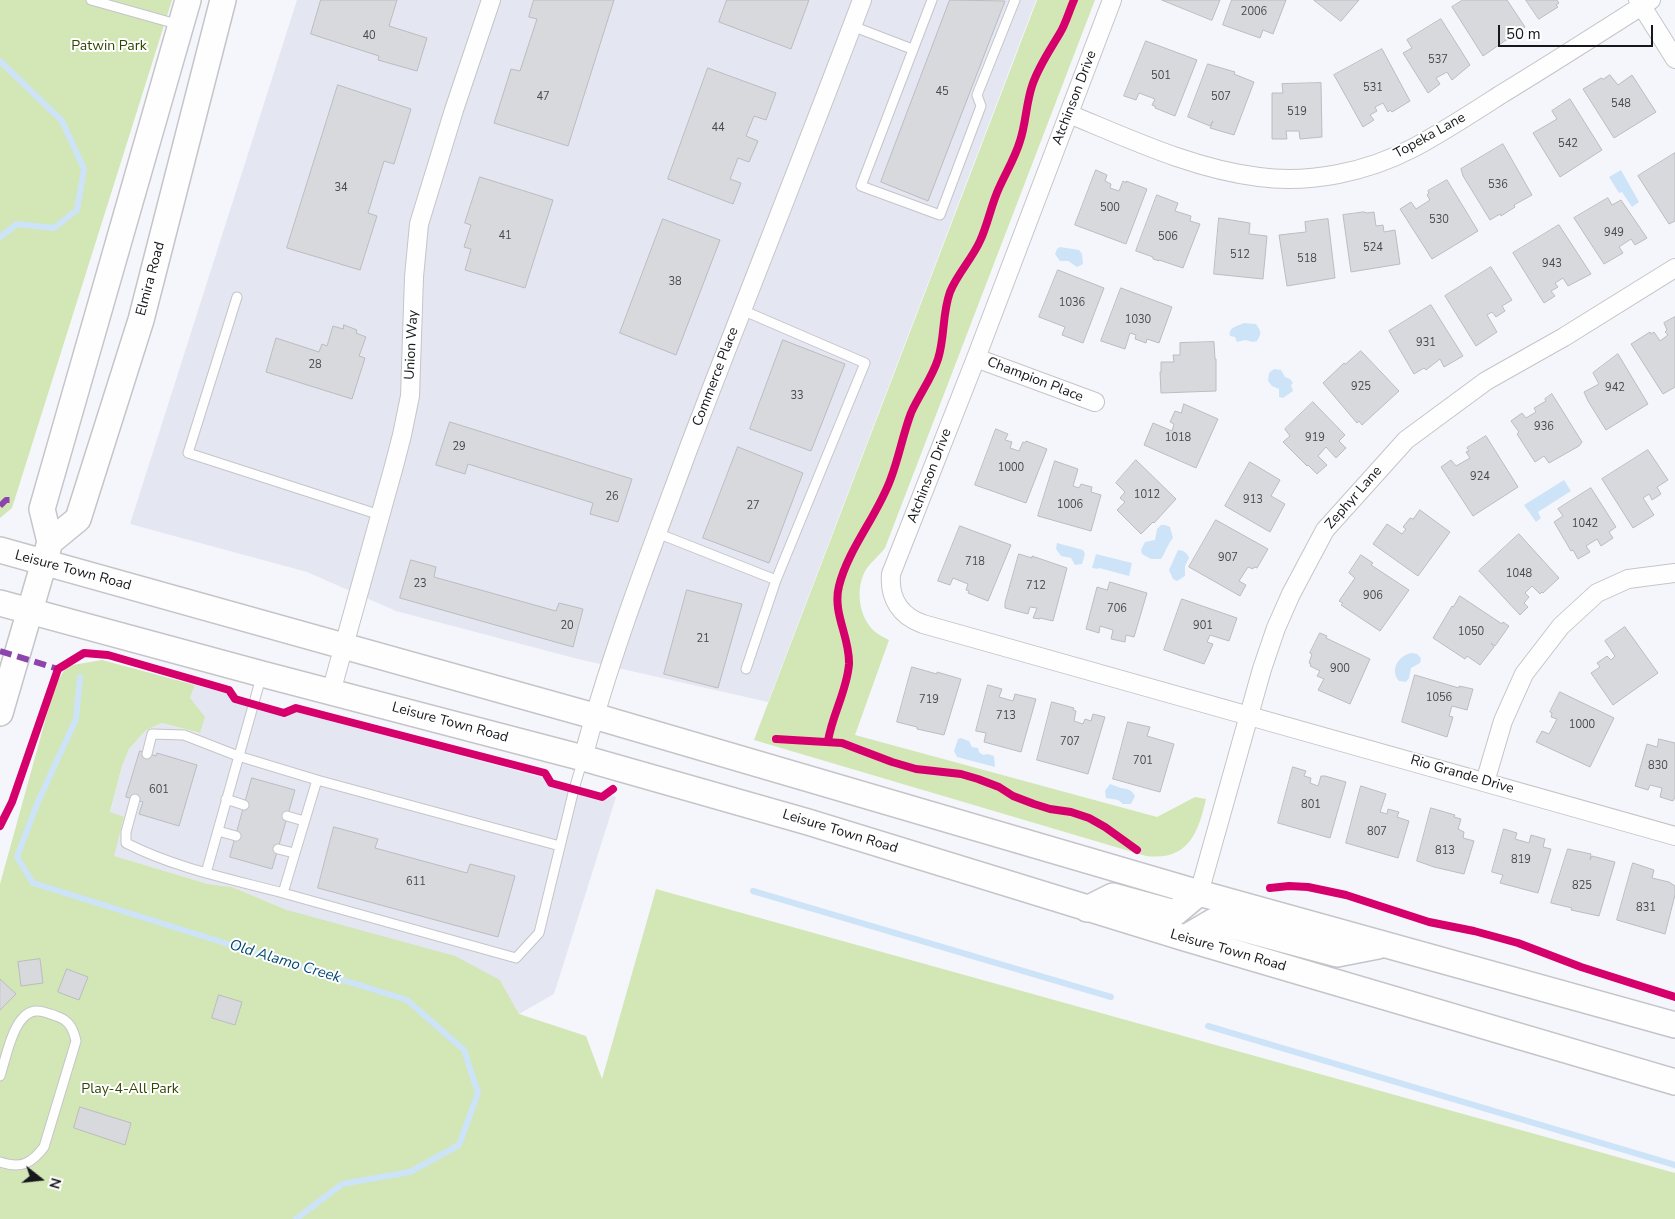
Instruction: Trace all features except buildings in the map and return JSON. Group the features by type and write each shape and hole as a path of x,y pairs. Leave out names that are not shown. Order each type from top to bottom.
{"main road":[{"path":"0,713 47,552 42,509 188,0"},
{"name":"Elmira Road","path":"47,552 78,519 141,320 223,0"},
{"name":"Leisure Town Road","path":"0,550 47,552 344,646 594,716 1199,893 1675,1025"},
{"name":"Leisure Town Road","path":"0,603 583,758 808,822 1087,909 1675,1082"},
{"path":"1087,909 1113,896 1175,913 1199,893"},
{"path":"1185,938 1214,920 1337,954 1383,945"}],"street":[{"name":"Union Way","path":"331,692 402,435 410,396 414,277 419,224 454,110 492,0"},
{"name":"Commerce Place","path":"583,758 594,716 629,607 862,0"},
{"name":"Atchinson Drive","path":"1112,0 892,574 890,584 892,594 901,612 913,621 1250,715"},
{"name":"Topeka Lane","path":"1069,114 1184,159 1227,172 1261,178 1305,179 1350,172 1380,163 1412,148 1535,74 1644,2"},
{"path":"1644,2 1675,60"},
{"name":"Zephyr Lane","path":"1199,893 1276,628 1291,594 1325,530 1406,440 1486,381 1564,337 1675,268"},
{"name":"Champion Place","path":"976,358 1094,402"},
{"path":"1485,782 1503,721 1524,674 1561,626 1597,593 1628,579 1675,573"},
{"name":"Rio Grande Drive","path":"1250,715 1675,836"}],"lane":[{"path":"91,0 180,25"},
{"path":"932,0 861,186 940,215 981,106 977,95 1015,0"},
{"path":"852,26 912,50"},
{"path":"237,297 188,453 380,514"},
{"path":"742,310 865,363 776,580 746,669"},
{"path":"657,533 776,580"},
{"path":"206,873 262,674"},
{"path":"147,754 152,734 184,735 238,756 317,780 560,846"},
{"path":"135,800 126,832 126,843 147,853 206,873 516,958 539,933 583,758"},
{"path":"283,893 317,780"},
{"path":"226,799 244,804"},
{"path":"287,816 304,821"},
{"path":"218,831 236,836"},
{"path":"278,848 294,853"},
{"path":"0,1076 17,1023 25,1014 37,1010 64,1018 73,1028 76,1041 44,1147 36,1158 25,1164 11,1165 0,1162"}],"shaded area":[{"path":"297,0 1036,0 768,702 578,659 396,611 307,572 130,524"},
{"path":"195,685 616,797 554,994 519,1014 500,980 287,910 232,887 208,884 113,856 124,818 110,813 122,766 129,749 146,730 162,723 199,733 190,698"}],"green space":[{"name":"Patwin Park","path":"0,0 172,0 12,508 0,518"},
{"path":"1037,0 1095,0 885,548 869,565 863,575 860,600 864,617 873,630 889,640 855,735 1157,817 1195,797 1206,799 1195,834 1189,842 1172,854 1160,856 1146,856 754,740"},
{"name":"Play-4-All Park","path":"102,660 195,685 190,698 205,717 200,733 162,723 146,730 129,749 122,766 110,812 124,817 114,856 208,884 232,887 287,910 455,956 500,980 519,1014 586,1036 602,1079 656,889 1675,1173 1675,1219 0,1219 0,884 55,685 67,666"}],"water":[{"path":"1621,170 1639,202 1632,207 1622,192 1619,193 1609,177"},
{"path":"1060,247 1079,250 1082,254 1083,264 1077,267 1068,261 1060,261 1055,254"},
{"path":"1244,323 1256,324 1259,328 1260,336 1257,341 1245,340 1237,342 1235,337 1230,336 1232,329"},
{"path":"1274,369 1281,370 1285,377 1293,383 1291,385 1293,391 1283,398 1279,397 1279,389 1272,386 1268,381 1269,373"},
{"path":"1564,480 1571,491 1538,512 1541,518 1536,522 1524,505"},
{"path":"1161,525 1170,527 1173,538 1161,559 1151,559 1142,554 1141,550 1145,542 1155,540 1157,529"},
{"path":"1057,543 1083,550 1085,554 1082,564 1075,565 1071,558 1061,556 1056,549"},
{"path":"1178,550 1185,552 1189,558 1185,566 1185,576 1177,581 1173,579 1169,570"},
{"path":"1096,554 1132,563 1129,576 1092,568"},
{"path":"1413,653 1421,658 1420,663 1411,668 1406,682 1399,681 1395,672 1397,663 1404,656"},
{"path":"961,738 969,741 972,747 978,748 979,752 983,755 994,756 995,767 957,757 954,751 958,739"},
{"path":"1110,784 1131,791 1135,796 1131,804 1123,804 1118,800 1106,798 1105,791"}],"waterway":[{"name":"Old Alamo Creek","path":"0,61 62,121 84,169 77,210 54,228 17,224 0,237"},
{"name":"Old Alamo Creek","path":"80,677 76,719 37,804 17,857 33,883 407,1000 464,1050 478,1093 459,1145 410,1172 342,1184 296,1219"},
{"path":"753,891 1111,997"},
{"path":"1208,1026 1675,1165"}],"marked path":[{"path":"0,506 6,500 12,500"},
{"path":"0,651 58,669"}],"cycle path":[{"path":"828,741 848,674 849,664 849,654 839,615 837,596 843,572 879,505 891,478 911,413 938,359 947,300 950,292 983,235 996,194 1018,147 1035,79 1044,59 1062,29 1074,0"},
{"path":"0,826 12,802 58,669 84,653 108,655 229,690 235,699 284,713 296,708 545,773 551,783 602,797 613,789"},
{"path":"776,739 842,743 916,769 961,774 978,779 1034,804 1089,818 1137,850"},
{"path":"1270,888 1308,887 1346,895 1429,922 1474,931 1518,943 1581,967 1675,997"}]}
